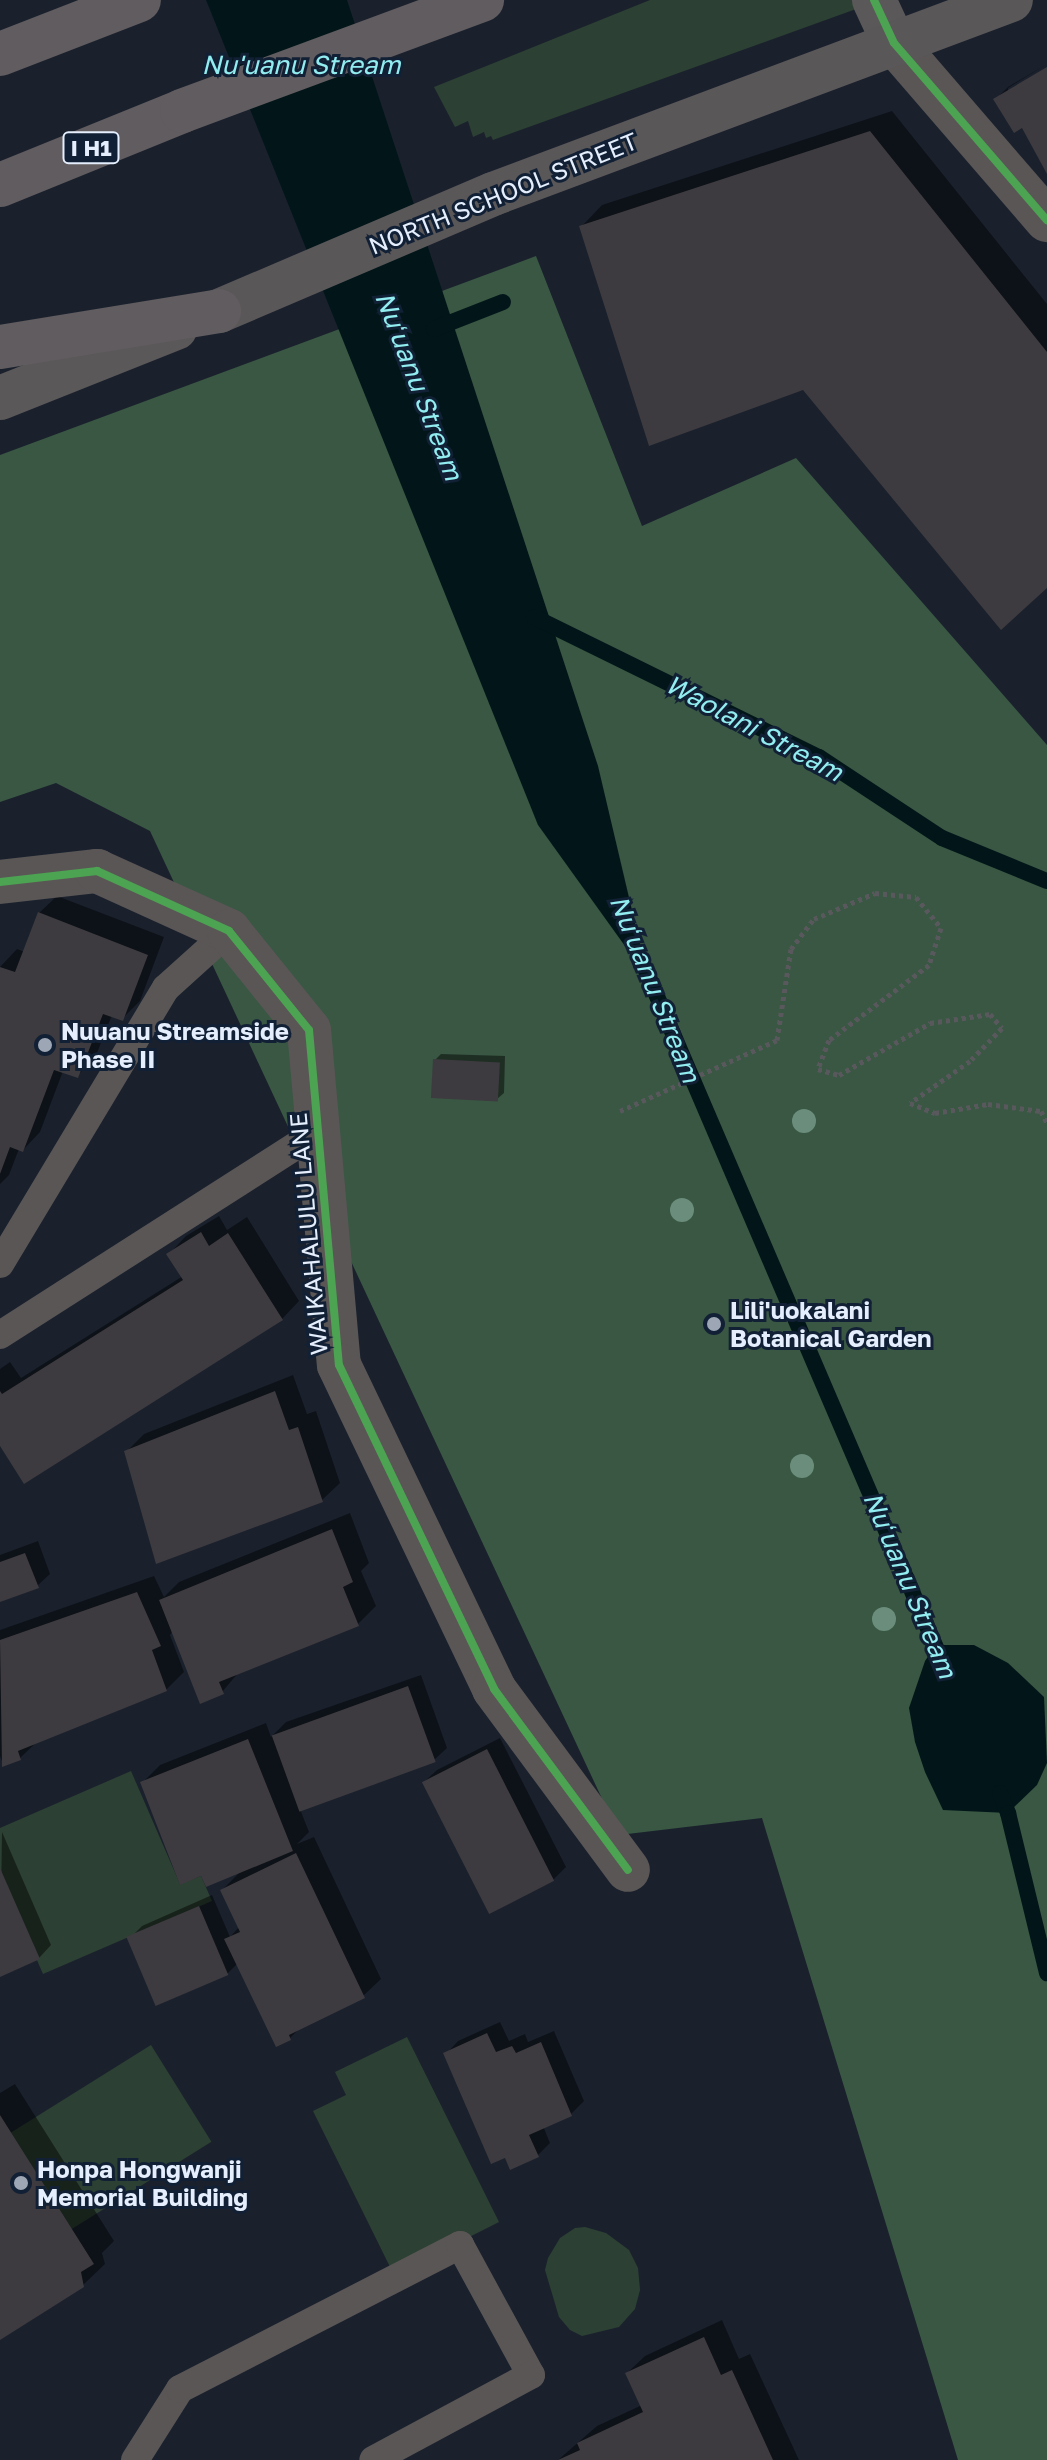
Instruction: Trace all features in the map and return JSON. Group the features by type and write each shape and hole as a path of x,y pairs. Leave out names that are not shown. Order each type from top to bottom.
{"highway":[{"name":"I H1","path":"0,185 182,111 470,5"},
{"path":"0,54 122,7"},
{"path":"0,347 232,305"}],"main road":[{"path":"874,0 894,43"},
{"name":"NORTH SCHOOL STREET","path":"0,398 232,305 493,194 1011,0"}],"street":[{"path":"894,43 1047,220"},
{"name":"WAIKAHALULU LANE","path":"0,882 97,871 229,931 309,1030 339,1365 494,1689 628,1870"}],"lane":[{"path":"0,1264 166,988 229,931"},
{"path":"0,1335 320,1130"},
{"path":"135,2460 180,2389 460,2245 531,2375 373,2460"}],"path":[{"path":"620,1111 777,1040 791,949 814,919 875,893 916,897 941,928 929,965 829,1040 818,1069 839,1075 930,1023 990,1014 1002,1028 970,1061 910,1103 935,1113 988,1104 1041,1111 1047,1123"}],"green space":[{"path":"650,0 881,0 493,140 491,136 486,138 484,132 473,137 468,121 455,127 434,87"},
{"name":"Lili'uokalani Botanical Garden","path":"536,256 642,526 796,458 1047,745 1047,2460 958,2460 762,1818 619,1835 150,831 56,783 0,802 0,455"},
{"path":"131,1771 180,1884 201,1876 212,1901 43,1974 0,1875 0,1828"},
{"path":"407,2037 499,2222 394,2275 313,2111 346,2095 335,2072"},
{"path":"151,2045 211,2142 71,2230 10,2133"},
{"path":"585,2227 606,2233 629,2250 638,2268 640,2290 635,2309 619,2327 582,2336 570,2330 559,2317 545,2270 560,2238 575,2228"}],"water":[{"name":"Nu'uanu Stream","path":"206,0 347,0 598,766 648,978 538,825"},
{"path":"936,1645 974,1645 1008,1663 1044,1697 1047,1763 1037,1785 1008,1813 943,1810 925,1772 915,1742 909,1708 925,1661"}],"building":[{"path":"1047,67 1047,174 1022,128 1014,133 993,99"},
{"path":"870,131 1047,352 1047,588 1001,630 803,390 649,446 579,226"},
{"name":"Nuuanu Streamside Phase II","path":"38,912 148,955 123,1021 103,1014 78,1078 54,1070 23,1152 10,1147 0,1174 0,967 15,972"},
{"path":"433,1059 500,1063 498,1101 431,1098"},
{"path":"201,1232 209,1246 228,1233 283,1320 24,1484 0,1446 0,1391 2,1394 183,1280 166,1254"},
{"path":"275,1391 289,1430 298,1427 323,1502 156,1564 124,1451"},
{"path":"332,1529 353,1582 343,1587 359,1626 219,1682 224,1694 200,1704 159,1600"},
{"path":"25,1553 39,1588 0,1602 0,1562"},
{"path":"137,1592 161,1646 152,1650 167,1691 18,1751 21,1760 2,1767 0,1640"},
{"path":"408,1686 436,1762 299,1812 272,1736"},
{"path":"248,1739 293,1851 206,1887 201,1876 180,1885 140,1782"},
{"path":"487,1749 554,1881 489,1914 422,1782"},
{"path":"296,1853 365,1998 289,2035 291,2040 276,2047 224,1939 240,1932 220,1890"},
{"path":"0,1868 40,1959 0,1977"},
{"path":"199,1906 228,1975 156,2006 126,1937"},
{"path":"487,2033 496,2052 512,2046 516,2053 541,2042 572,2116 529,2135 539,2157 510,2170 505,2158 491,2164 443,2053"},
{"name":"Honpa Hongwanji Memorial Building","path":"0,2115 94,2264 81,2272 84,2287 0,2340"},
{"path":"704,2337 721,2375 732,2370 773,2460 558,2460 580,2450 577,2443 643,2412 625,2373"}],"waterway":[{"path":"434,329 503,302"},
{"name":"Waolani Stream","path":"534,617 819,757 942,838 1047,881"},
{"name":"Nuʻuanu Stream","path":"641,959 944,1666"},
{"name":"Nuʻuanu Stream","path":"1000,1793 1008,1813 1047,1973"}],"cycle path":[{"path":"874,0 894,43 1047,220"},
{"path":"0,882 97,871 229,931 309,1030 339,1365 494,1689 628,1870"}],"place":[{"name":"Nuuanu Streamside Phase II","path":"45,1045"},
{"name":"Lili'uokalani Botanical Garden","path":"714,1324"},
{"name":"Honpa Hongwanji Memorial Building","path":"21,2183"}]}
